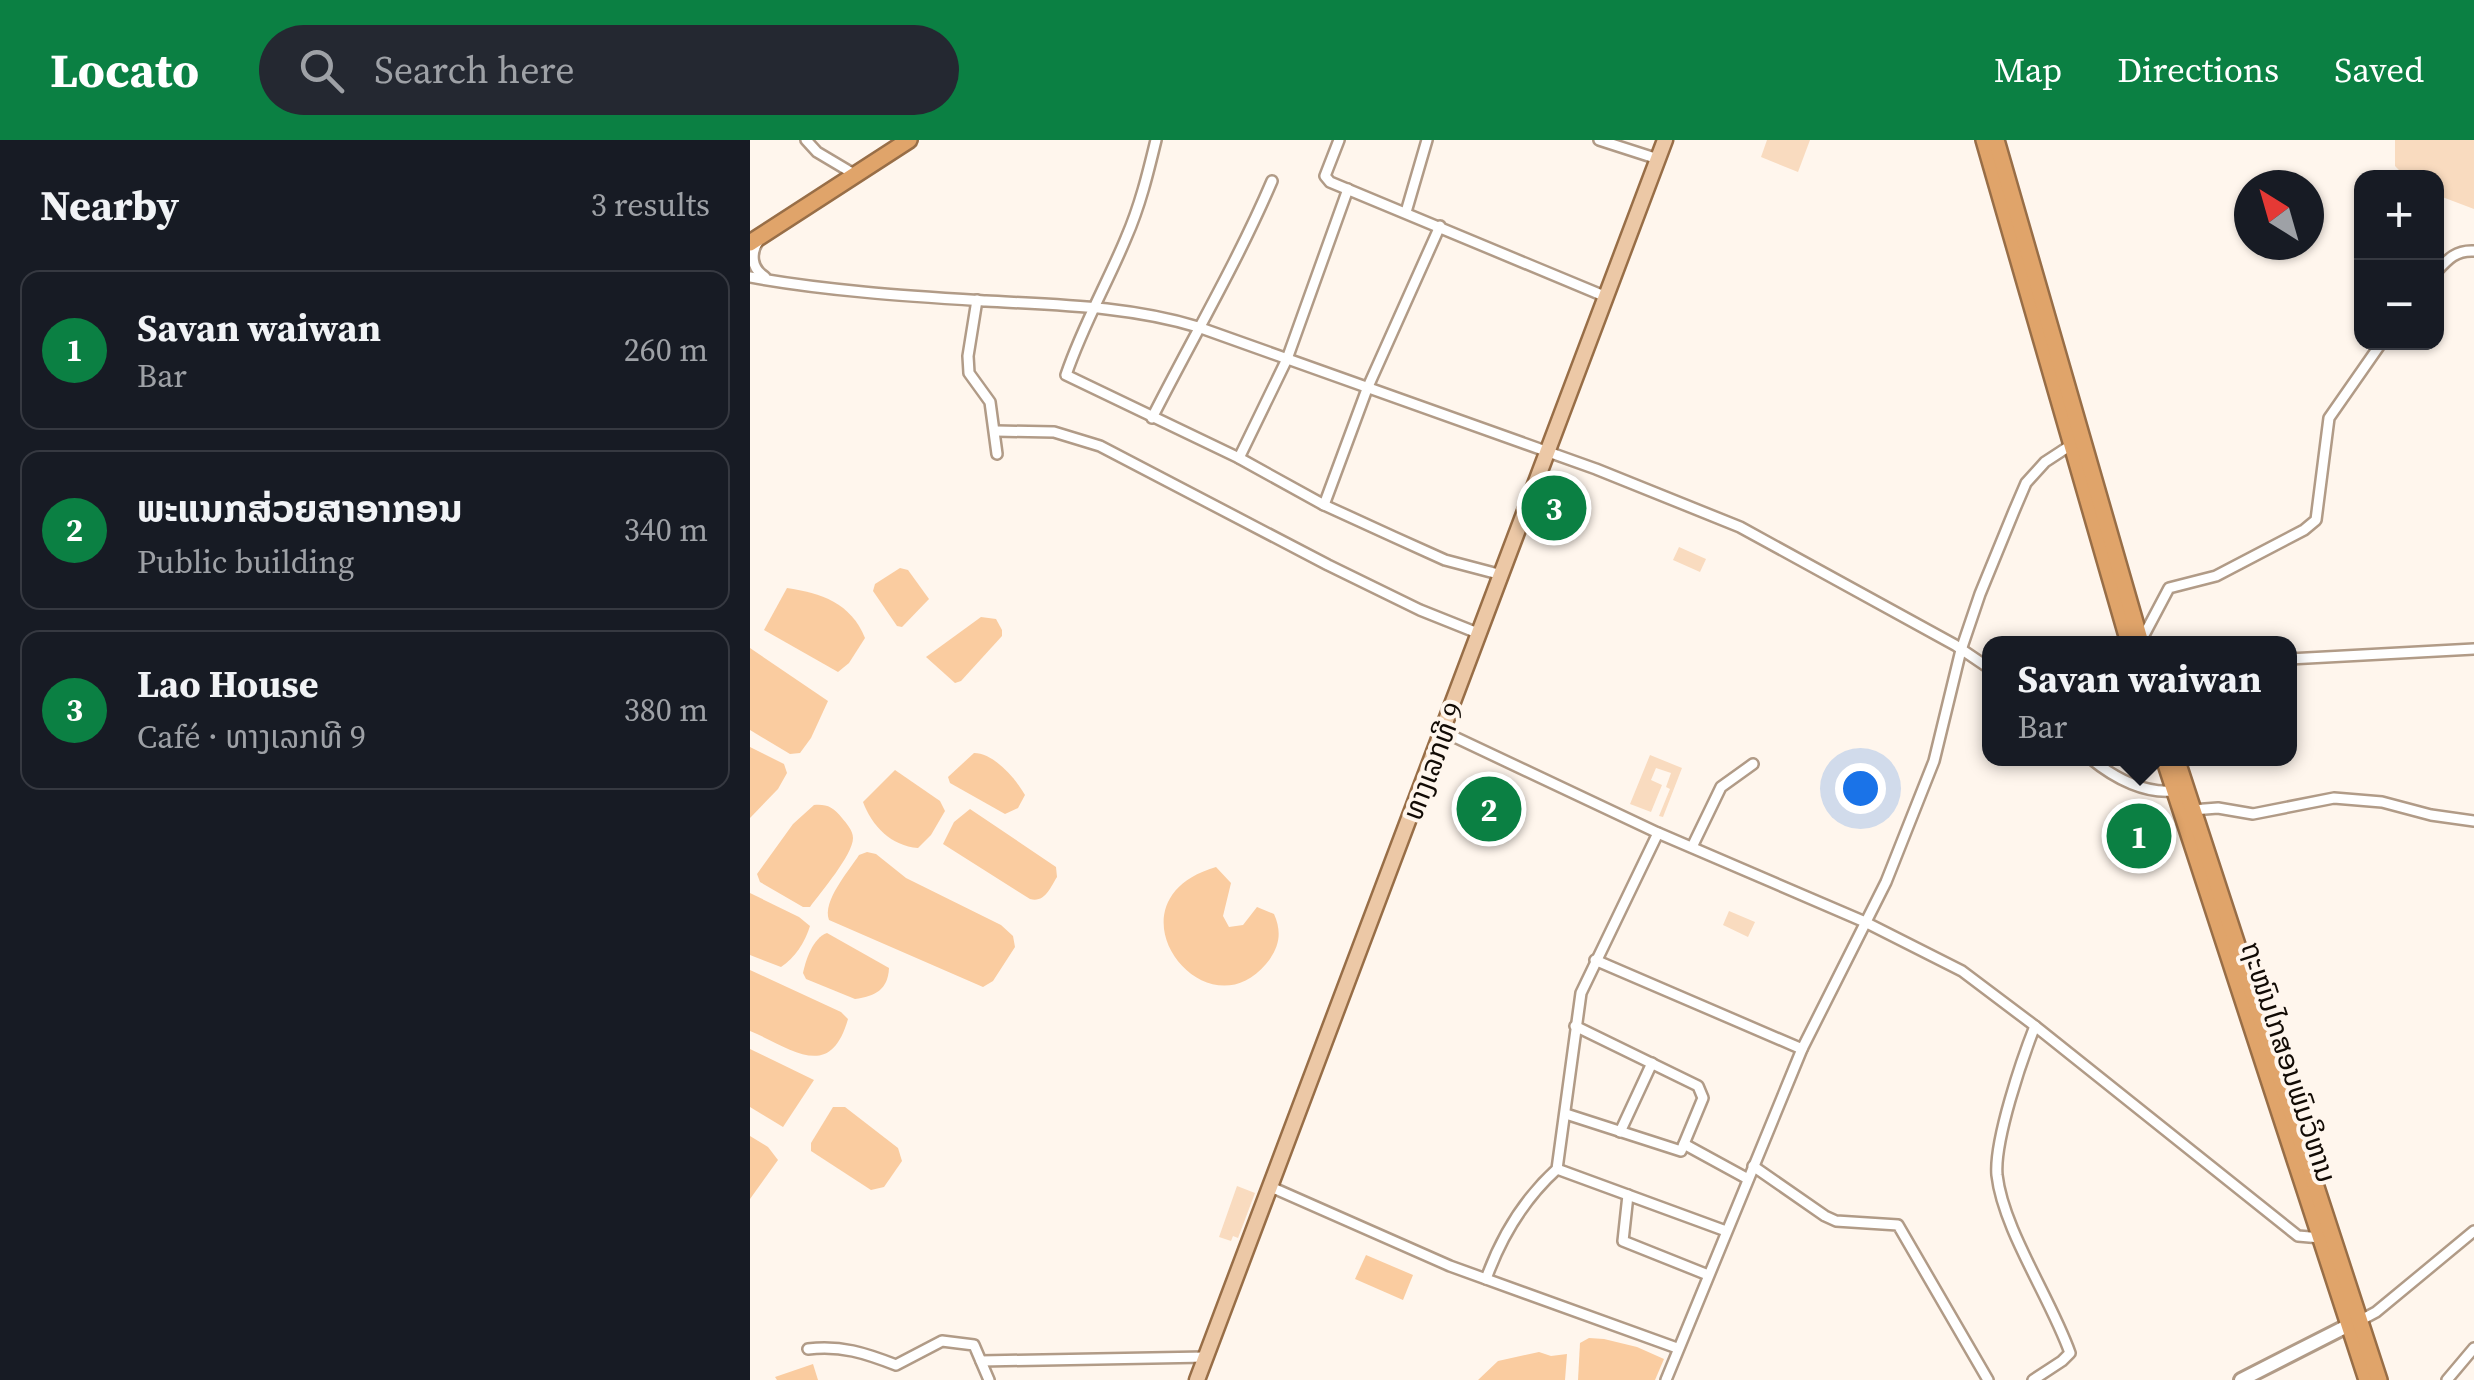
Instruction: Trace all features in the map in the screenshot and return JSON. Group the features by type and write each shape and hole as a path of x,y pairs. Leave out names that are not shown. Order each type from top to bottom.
{"highway":[{"path":"750,243 910,140"},
{"path":"1984,140 2071,445 2135,636"},
{"path":"1996,140 2135,636"},
{"name":"ຖະໜົນໄກສອນພົມວິຫານ","path":"2168,766 2192,810 2355,1322 2367,1380"},
{"name":"ຖະໜົນໄກສອນພົມວິຫານ","path":"2177,766 2180,790 2321,1238 2380,1380"}],"main road":[{"name":"ທາງເລກທີ 9","path":"1197,1380 1665,140"}],"street":[{"path":"806,140 854,174"},
{"path":"1156,140 1127,237 1066,375 1239,458 1324,506 1445,560 1502,575"},
{"path":"1339,140 1325,176 1330,182 1604,296"},
{"path":"1406,212 1427,140"},
{"path":"1599,140 1658,159"},
{"path":"1152,418 1243,249 1272,181"},
{"path":"1239,458 1287,359 1348,190"},
{"path":"777,225 754,248 752,258 758,272 782,282"},
{"path":"1324,506 1368,389 1440,226"},
{"path":"2444,263 2462,250 2474,252"},
{"path":"750,277 978,300 1094,306 1154,314 1198,327 1546,452 1740,527 1982,663"},
{"path":"978,300 968,356 969,373 990,402 997,454"},
{"path":"2141,636 2169,588 2216,576 2316,520 2328,418 2376,350"},
{"path":"996,431 1054,432 1100,446 1328,565 1480,634"},
{"path":"1666,1380 1802,1049 1886,882 1934,761 1980,594 2026,483 2045,462 2071,445"},
{"path":"2297,660 2474,650"},
{"path":"1444,732 1658,832 1865,922 1962,971 2298,1236 2321,1238"},
{"path":"1692,847 1721,787 1753,764"},
{"path":"2102,766 2120,778 2159,793 2180,790"},
{"path":"2192,810 2218,808 2253,814 2334,798 2382,802 2474,821"},
{"path":"1486,1279 1499,1243 1540,1185 1557,1169 1580,993 1658,832"},
{"path":"1595,960 1802,1049"},
{"path":"1566,1114 1681,1152 1703,1098 1698,1086 1575,1026"},
{"path":"2032,1380 2070,1353 2008,1214 1998,1176 2005,1123 2035,1026"},
{"path":"1620,1132 1652,1063"},
{"path":"1684,1144 1748,1179"},
{"path":"1753,1166 1836,1221 1898,1225 1988,1380"},
{"path":"1557,1169 1726,1231"},
{"path":"1271,1187 1486,1279 1678,1348"},
{"path":"1628,1195 1623,1241 1708,1275"},
{"path":"2241,1380 2376,1312 2474,1231"},
{"path":"808,1349 854,1349 896,1365 946,1340 974,1345 989,1380"},
{"path":"2447,1380 2474,1348"},
{"path":"981,1361 1206,1357"}],"shaded area":[{"path":"1767,140 1810,140 1798,172 1761,157"},
{"path":"2395,140 2474,140 2474,209 2444,198 2444,170 2399,170 2395,166"},
{"path":"1679,547 1706,559 1700,572 1673,560"},
{"path":"900,568 908,570 929,599 902,627 897,626 873,591 875,584"},
{"path":"787,588 834,602 859,626 865,638 849,663 838,672 764,630"},
{"path":"981,617 996,619 1002,636 955,683 926,657"},
{"path":"750,648 828,701 800,753 790,754 750,730"},
{"path":"750,747 784,764 787,773 778,789 750,818"},
{"path":"974,753 997,762 1016,782 1025,795 1018,808 1005,814 950,783 948,777"},
{"path":"1650,755 1682,768 1663,817 1659,816 1670,789 1666,787 1671,773 1656,768 1651,780 1662,785 1651,812 1630,804"},
{"path":"895,770 940,801 945,811 918,848 899,843 884,833 863,802"},
{"path":"814,805 836,811 853,838 835,874 810,907 803,907 760,882 757,874 793,824"},
{"path":"970,809 1056,867 1057,877 1043,897 1030,899 943,844 954,822"},
{"path":"876,854 906,878 1001,925 1013,936 1015,947 993,981 983,987 829,920 829,904 838,886 859,855"},
{"path":"1216,867 1231,883 1223,916 1229,927 1243,925 1257,907 1274,914 1278,939 1266,964 1241,982 1216,985 1192,975 1174,956 1164,932 1166,907 1182,884"},
{"path":"750,893 810,926 799,949 781,967 750,955"},
{"path":"1729,911 1755,922 1748,937 1723,925"},
{"path":"827,933 889,968 879,991 855,999 806,979 803,973 811,950"},
{"path":"750,970 841,1012 848,1019 831,1050 820,1055 795,1052 750,1031"},
{"path":"750,1049 814,1080 783,1127 750,1107"},
{"path":"833,1107 845,1107 898,1148 902,1161 884,1187 871,1190 811,1151 811,1143"},
{"path":"750,1136 768,1147 778,1160 750,1199"},
{"path":"1237,1186 1255,1193 1238,1238 1233,1236 1231,1241 1219,1237"},
{"path":"1366,1255 1413,1275 1403,1300 1355,1279"},
{"path":"1589,1338 1604,1339 1664,1359 1655,1380 1578,1380 1580,1343"},
{"path":"1539,1352 1551,1356 1567,1354 1565,1380 1478,1380 1498,1361"},
{"path":"813,1364 818,1380 775,1377"}],"place":[{"name":"Lao House","path":"1554,508"},
{"name":"ພະແນກສ່ວຍສາອາກອນ","path":"1489,809"},
{"name":"Savan waiwan","path":"2139,836"}]}
